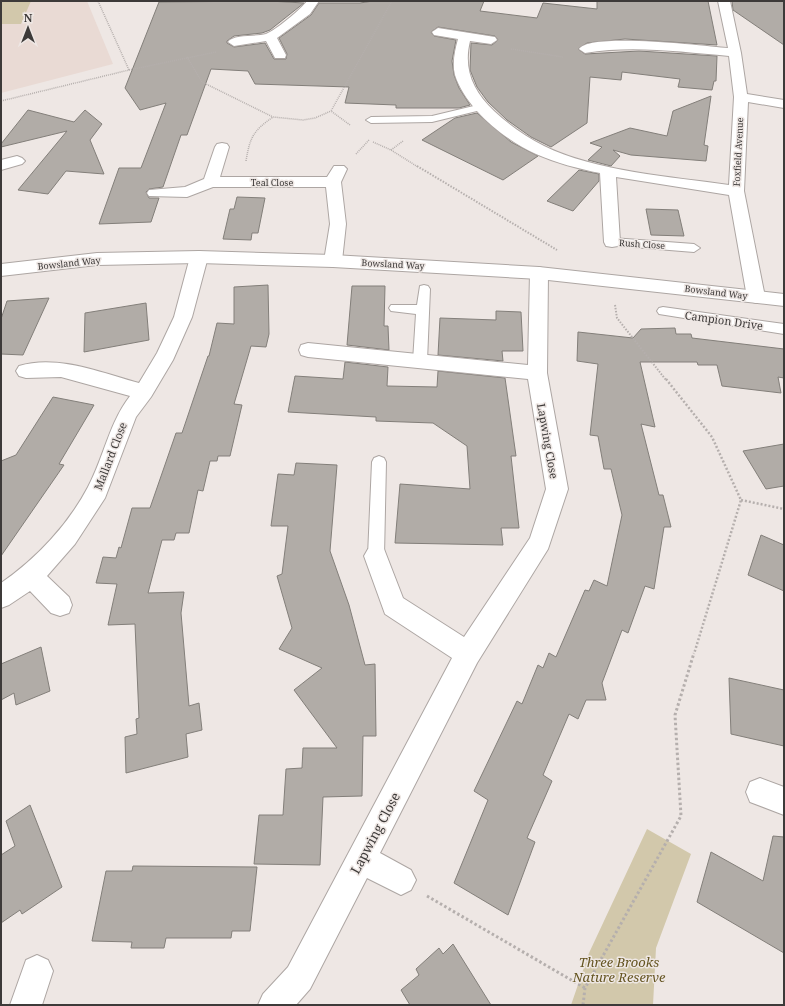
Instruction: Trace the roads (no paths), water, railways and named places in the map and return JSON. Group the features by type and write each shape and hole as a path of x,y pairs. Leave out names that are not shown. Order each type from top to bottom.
{"street":[{"path":"234,42 270,37 306,11 313,1"},
{"name":"Foxfield Avenue","path":"724,1 735,53 741,98 736,191 756,297"},
{"path":"438,32 491,40"},
{"path":"590,34 597,46"},
{"path":"465,36 460,50 461,74 466,87 482,107 509,131 551,155 608,170 736,191"},
{"path":"270,37 280,55"},
{"path":"585,49 597,46 652,46 735,53"},
{"path":"741,98 784,104"},
{"path":"211,182 222,146"},
{"path":"1,165 17,161"},
{"name":"Rush Close","path":"608,170 612,242"},
{"name":"Teal Close","path":"155,193 187,192 211,182 242,182 336,176 338,224 333,261"},
{"name":"Bowsland Way","path":"1,270 97,259 199,257 333,261 539,273 784,300"},
{"name":"Mallard Close","path":"1,597 31,576 67,537 97,491 126,414 144,392 166,355 183,317 199,257"},
{"name":"Lapwing Close","path":"274,1005 299,978 468,654 540,542 557,489 536,373 539,273"},
{"path":"308,350 536,373"},
{"path":"26,371 61,370 144,392"},
{"path":"376,556 394,606 468,654"},
{"path":"31,576 60,604"},
{"path":"362,859 401,880"},
{"path":"26,1005 37,971"}],"lane":[{"path":"371,120 432,118 482,107"},
{"name":"Rush Close","path":"612,242 694,248"},
{"path":"420,361 424,289"},
{"path":"395,308 423,310"},
{"name":"Campion Drive","path":"663,311 784,329"},
{"path":"376,556 379,462"}],"park label":[{"name":"Three Brooks Nature Reserve","path":"619,970"}]}
